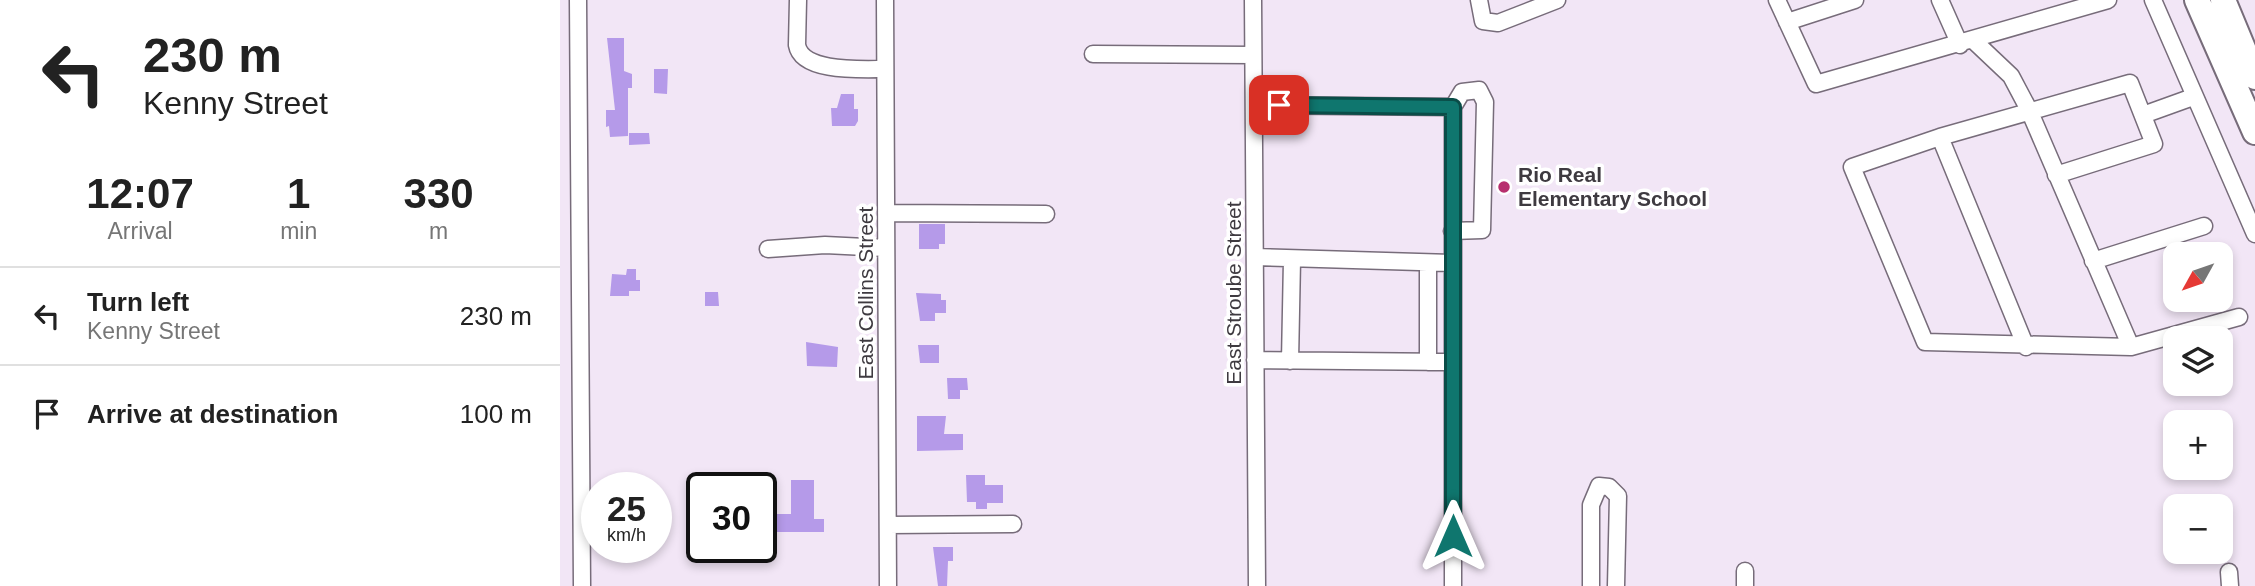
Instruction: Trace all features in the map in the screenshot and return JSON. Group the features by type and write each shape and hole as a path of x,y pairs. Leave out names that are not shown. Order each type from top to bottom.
{"highway":[{"path":"2197,0 2255,132"},
{"path":"2223,0 2255,77"}],"street":[{"path":"578,0 582,586"},
{"path":"798,0 798,52 807,61 830,66 885,69"},
{"name":"East Collins Street","path":"885,0 888,586"},
{"name":"East Stroube Street","path":"1253,0 1257,586"},
{"path":"1479,0 1483,21 1498,23 1557,0"},
{"path":"1777,0 1816,84 1967,43 2108,0"},
{"path":"1787,22 1855,0"},
{"path":"1940,0 1967,43 2011,76 2029,110 2131,347"},
{"path":"2153,0 2255,234"},
{"path":"1093,54 1254,55"},
{"path":"2056,175 2154,144 2130,83 1940,136 1852,167 1925,342 2026,347 2131,347 2239,317"},
{"path":"1452,231 1482,230 1485,102 1479,90 1462,92 1453,107 1452,231 1453,586"},
{"path":"2143,115 2193,97"},
{"path":"1254,105 1453,107"},
{"path":"1453,128 1484,139"},
{"path":"1940,136 2026,347"},
{"path":"886,210 1043,209"},
{"path":"2093,261 2204,226"},
{"path":"768,249 825,245 887,248"},
{"path":"1255,257 1452,263"},
{"path":"1290,361 1292,260"},
{"path":"1428,263 1428,362"},
{"path":"1255,360 1453,362"},
{"path":"1591,586 1591,505 1599,486 1609,487 1618,496 1616,586"},
{"path":"888,525 1013,524"}],"building":[{"path":"607,38 624,38 624,71 632,74 632,88 628,88 628,136 610,137 609,126 606,127 606,110 615,110"},
{"path":"654,69 668,69 667,94 654,93"},
{"path":"841,94 854,94 854,109 858,109 855,126 832,126 831,108 837,108"},
{"path":"629,133 649,133 650,144 629,145"},
{"path":"919,224 945,224 945,244 939,244 939,249 919,249"},
{"path":"627,269 636,269 640,291 629,291 629,296 610,296 612,274 626,275"},
{"path":"705,292 718,292 719,306 705,306"},
{"path":"916,293 941,294 941,300 946,300 946,313 935,313 935,321 920,321"},
{"path":"806,342 838,347 837,367 807,366"},
{"path":"918,345 939,345 939,363 920,363"},
{"path":"947,378 967,378 968,390 960,390 960,399 948,399"},
{"path":"917,416 946,416 944,434 963,434 963,450 917,451"},
{"path":"966,475 985,475 985,485 1003,485 1003,503 987,503 987,509 976,509 976,502 967,502"},
{"path":"791,480 814,480 814,519 824,519 824,532 777,532 777,514 791,514"},
{"path":"933,547 953,547 953,561 948,561 947,586 938,586"}],"place":[{"name":"Rio Real Elementary School","path":"1504,187"}],"route":[{"path":"1279,105 1453,107 1453,536"}]}
